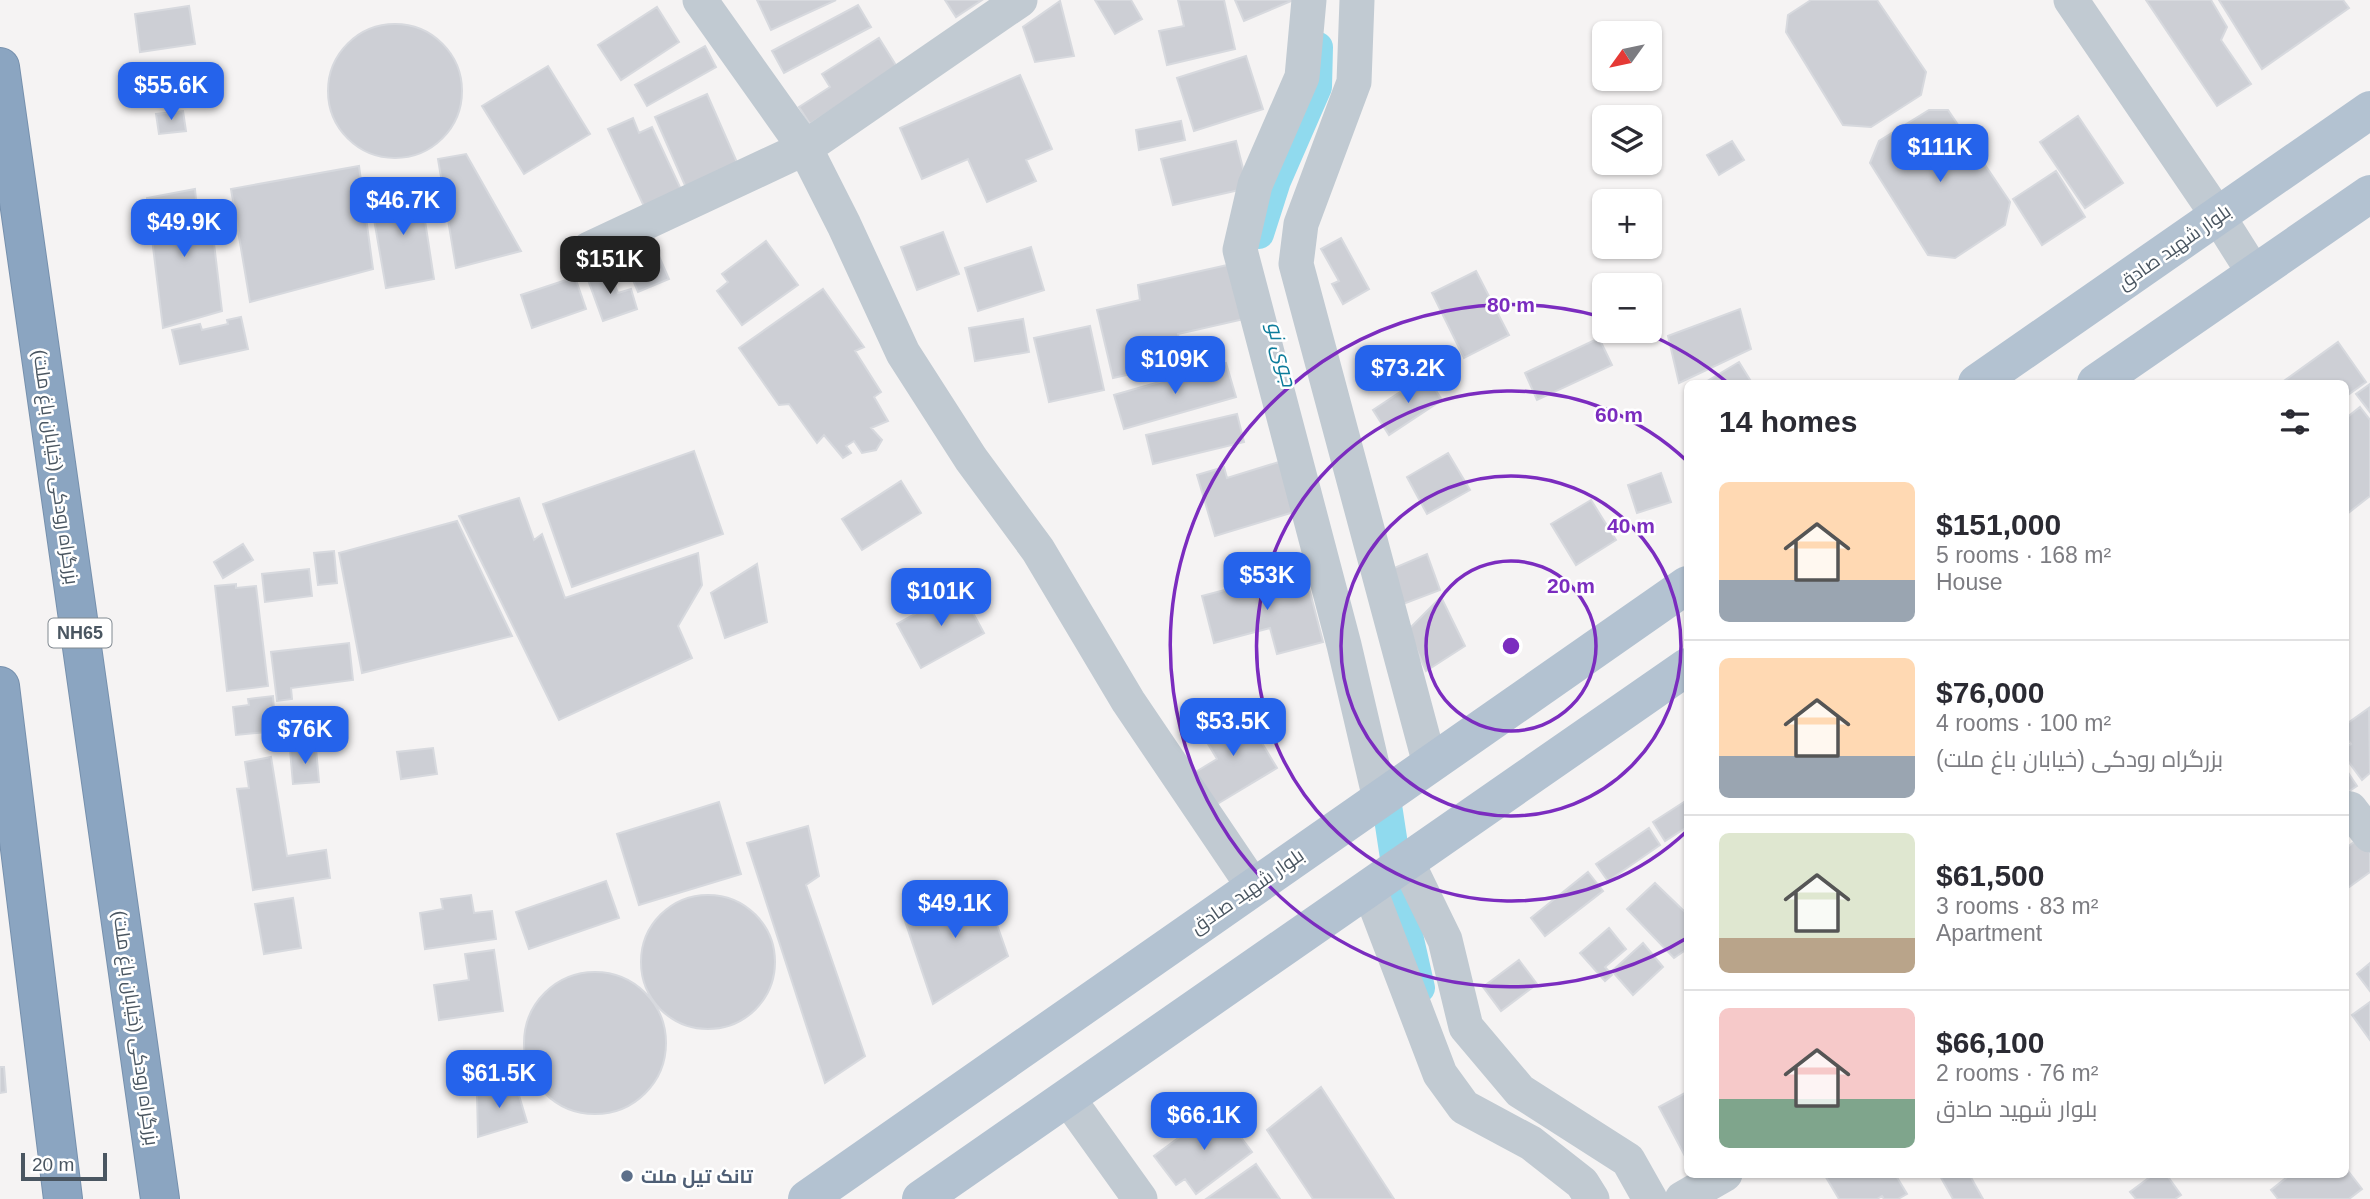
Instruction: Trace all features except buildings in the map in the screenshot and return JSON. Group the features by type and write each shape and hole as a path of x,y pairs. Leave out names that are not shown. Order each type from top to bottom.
{"highway":[{"name":"بزرگراه رودکی (خیابان باغ ملت)","path":"0,67 160,1199"},
{"path":"0,686 63,1199"}],"main road":[{"name":"بلوار شهید صادق","path":"1982,380 2370,110"},
{"path":"2100,380 2370,194"},
{"name":"بلوار شهید صادق","path":"807,1199 1684,587"},
{"path":"921,1199 1684,669"}],"street":[{"path":"700,0 805,148 904,353 971,459 1038,550 1128,701 1254,886"},
{"path":"589,248 805,148 1020,0"},
{"path":"1309,0 1302,77 1255,185 1240,250 1340,631 1380,799"},
{"path":"1357,0 1354,82 1301,224 1296,264 1430,764"},
{"path":"2071,0 2218,216 2254,274"},
{"path":"2349,809 2370,835"},
{"path":"1407,862 1445,940 1466,1027 1520,1091 1628,1160 1650,1199"},
{"path":"1369,888 1440,1074 1464,1107 1531,1143 1582,1183 1592,1199"},
{"path":"1068,1097 1140,1199"},
{"path":"1682,1199 1718,1178"}],"waterway":[{"name":"جوی نو","path":"1259,234 1276,181 1317,87 1318,47"},
{"path":"1383,779 1404,917 1420,988"}],"place":[{"name":"تانک تیل ملت","path":"627,1176"}]}
